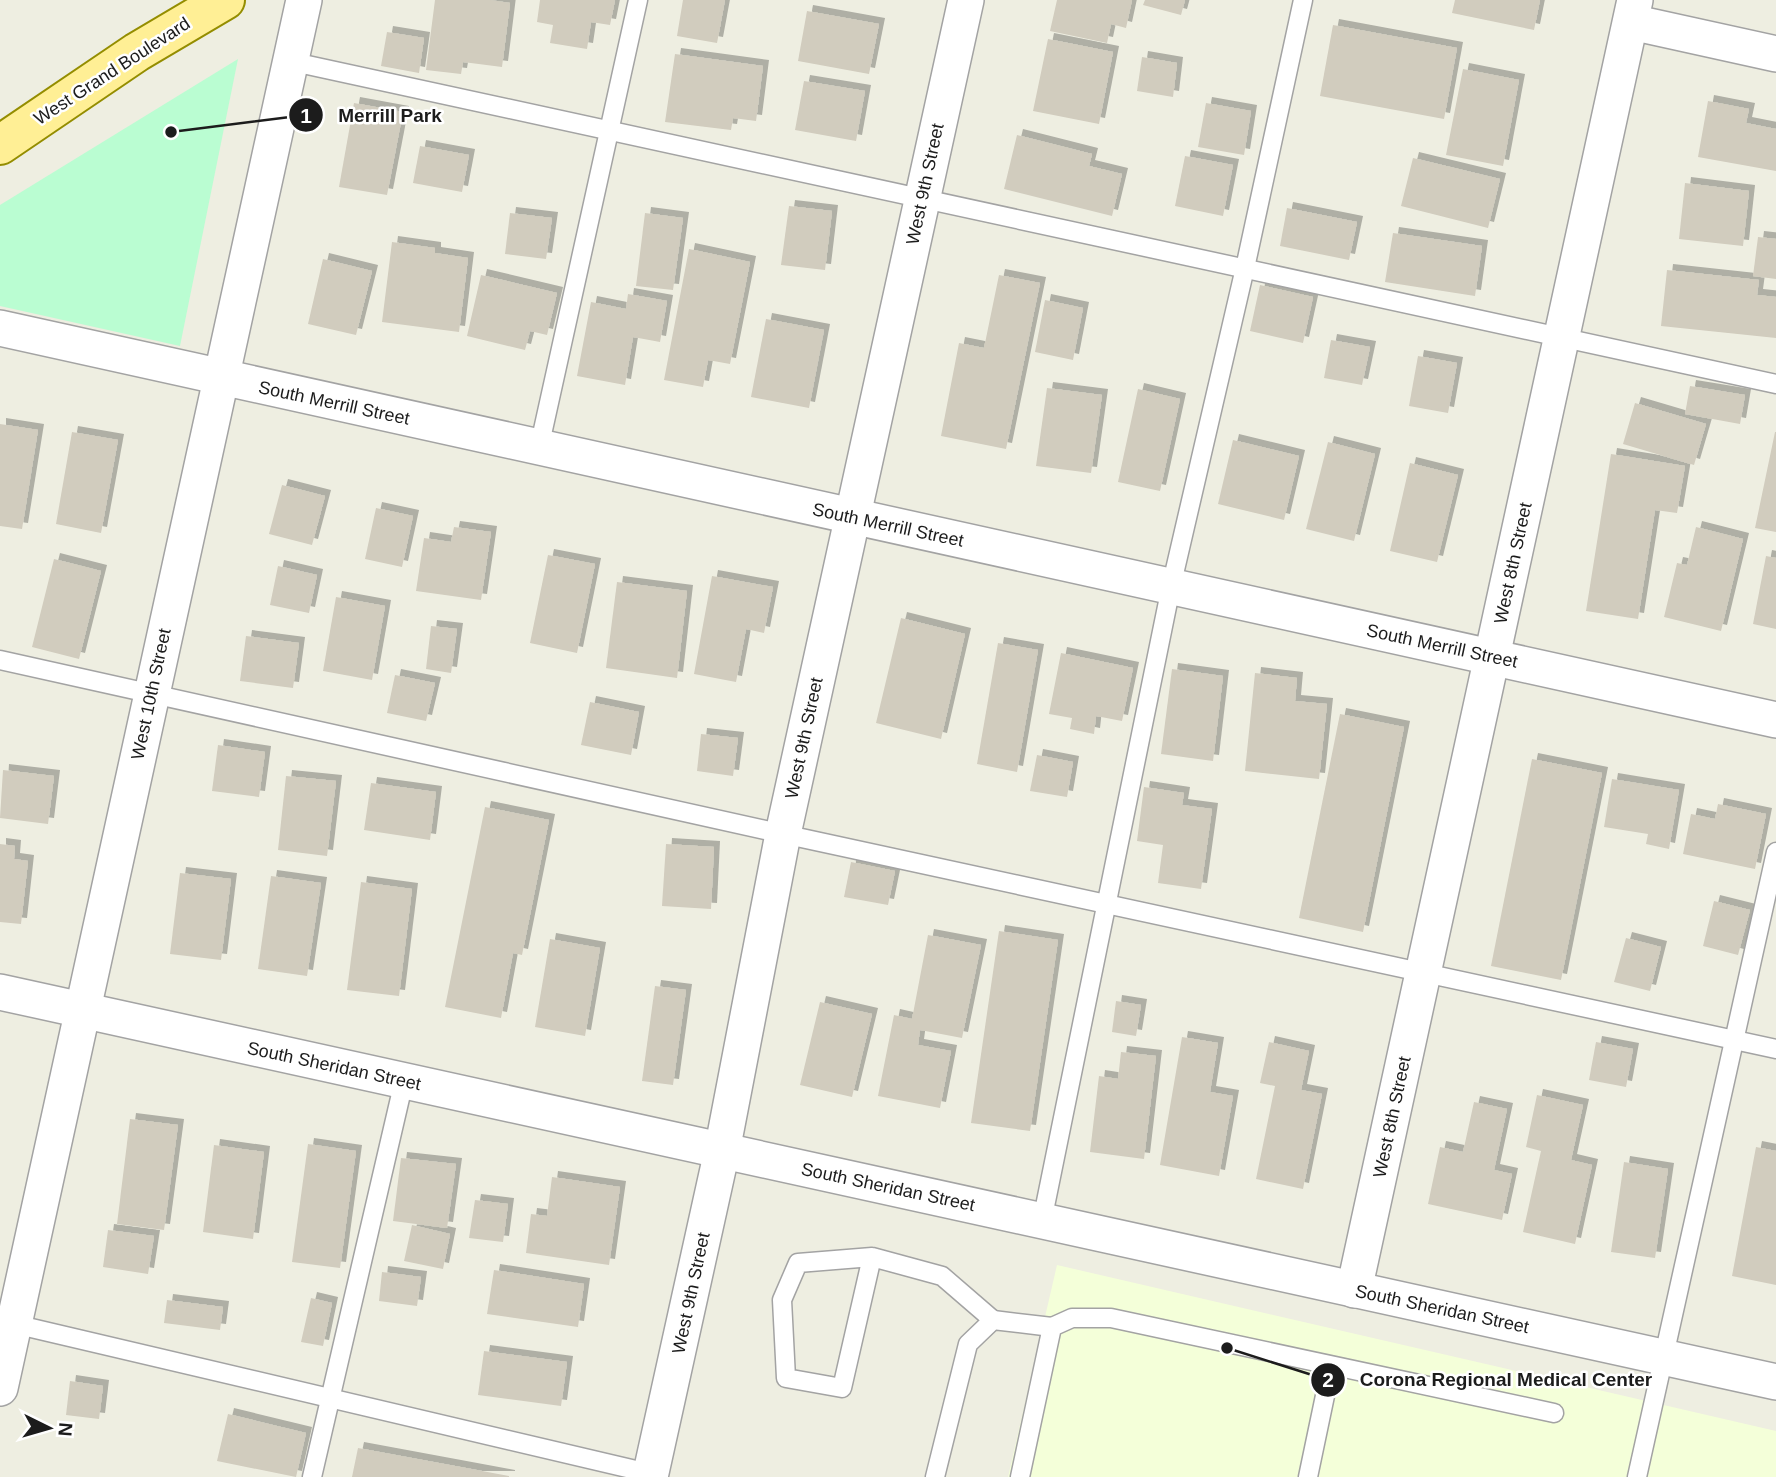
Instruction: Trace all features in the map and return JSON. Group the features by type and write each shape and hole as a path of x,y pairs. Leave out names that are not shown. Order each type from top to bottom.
{"main road":[{"name":"West Grand Boulevard","path":"0,145 137,52 225,0"}],"street":[{"name":"West 10th Street","path":"0,1388 7,1322 82,1011 304,0"},
{"name":"West 9th Street","path":"655,1476 722,1151 783,834 965,0"},
{"path":"1633,11 1776,54"},
{"name":"West 8th Street","path":"1354,1290 1633,11"},
{"name":"South Merrill Street","path":"0,328 1776,720"},
{"name":"South Sheridan Street","path":"0,992 1776,1382"}],"lane":[{"path":"539,448 638,0"},
{"path":"1042,1221 1171,587 1245,268 1303,0"},
{"path":"289,61 1776,384"},
{"path":"0,660 783,834 1776,1049"},
{"path":"1637,1477 1776,852"},
{"path":"312,1477 404,1081"},
{"path":"872,1257 842,1388 786,1378 782,1300 797,1263 872,1257 942,1276 993,1320 1052,1327 1072,1318 1111,1318 1554,1413"},
{"path":"935,1477 968,1344 993,1320"},
{"path":"7,1322 655,1476"},
{"path":"1020,1477 1052,1327"},
{"path":"1308,1477 1331,1367"}],"shaded area":[{"path":"238,59 180,346 0,306 0,205"},
{"path":"1057,1265 1776,1431 1776,1477 1008,1477"}],"building":[{"path":"435,0 490,0 510,3 502,67 463,62 461,74 426,70"},
{"path":"540,0 615,0 610,25 591,22 587,49 550,43 553,25 537,22"},
{"path":"683,0 725,0 717,43 677,36"},
{"path":"1057,0 1132,0 1126,28 1111,24 1107,43 1050,31"},
{"path":"1145,0 1185,0 1181,15 1143,5"},
{"path":"1455,0 1540,0 1534,30 1452,13"},
{"path":"807,11 879,24 869,74 798,61"},
{"path":"1333,25 1457,48 1444,119 1320,96"},
{"path":"387,32 424,38 419,73 381,66"},
{"path":"1048,39 1113,52 1099,124 1033,111"},
{"path":"675,54 763,66 756,121 733,118 731,130 665,122"},
{"path":"1142,57 1177,63 1173,97 1137,91"},
{"path":"1463,69 1519,80 1503,166 1446,155"},
{"path":"804,81 865,91 856,141 795,130"},
{"path":"1708,101 1749,109 1746,123 1776,129 1776,171 1698,157"},
{"path":"354,103 403,112 387,195 339,187"},
{"path":"1206,103 1251,111 1244,155 1198,147"},
{"path":"1017,135 1092,154 1089,166 1122,174 1112,216 1004,189"},
{"path":"420,146 469,155 462,192 413,183"},
{"path":"1185,156 1233,165 1223,216 1175,206"},
{"path":"1413,158 1500,179 1488,228 1401,206"},
{"path":"1685,183 1749,191 1743,246 1679,239"},
{"path":"789,206 832,211 825,270 781,265"},
{"path":"1287,208 1357,222 1349,260 1280,246"},
{"path":"510,213 552,218 546,259 505,254"},
{"path":"645,213 683,218 673,290 636,286"},
{"path":"1393,233 1482,246 1475,296 1385,282"},
{"path":"1758,237 1776,239 1776,279 1753,276"},
{"path":"392,242 435,248 435,253 468,258 459,332 382,322"},
{"path":"689,249 750,262 730,364 708,360 703,387 664,380"},
{"path":"323,259 372,271 356,335 308,324"},
{"path":"1667,270 1759,280 1757,295 1776,297 1776,338 1661,326"},
{"path":"481,275 557,293 547,335 530,331 525,350 467,336"},
{"path":"999,275 1040,283 1006,449 941,436 959,343 984,348"},
{"path":"1260,285 1313,297 1303,343 1250,331"},
{"path":"628,294 667,301 660,342 633,337 625,385 577,376 591,302 626,309"},
{"path":"1045,300 1083,308 1073,360 1035,352"},
{"path":"766,319 824,330 809,408 751,397"},
{"path":"1331,340 1370,347 1362,385 1324,378"},
{"path":"1418,356 1457,363 1448,413 1409,406"},
{"path":"1690,386 1745,395 1740,424 1685,414"},
{"path":"1047,388 1102,395 1091,473 1036,466"},
{"path":"1138,389 1180,399 1160,491 1118,482"},
{"path":"1635,403 1706,424 1694,465 1623,444"},
{"path":"0,424 38,430 22,529 0,526"},
{"path":"72,432 118,440 101,533 56,524"},
{"path":"1776,432 1776,532 1755,528"},
{"path":"1233,440 1299,456 1284,520 1218,504"},
{"path":"1328,442 1375,454 1354,541 1306,529"},
{"path":"1611,454 1685,466 1677,513 1655,510 1638,619 1586,611"},
{"path":"1410,463 1458,475 1437,562 1390,551"},
{"path":"282,485 325,496 312,545 269,534"},
{"path":"376,508 413,516 402,567 365,559"},
{"path":"454,527 491,532 481,600 416,591 424,538 451,542"},
{"path":"1696,527 1743,539 1721,631 1664,617 1677,563 1687,565"},
{"path":"548,555 595,564 577,653 530,643"},
{"path":"1766,556 1776,558 1776,629 1753,624"},
{"path":"54,559 101,571 79,659 32,647"},
{"path":"278,566 317,575 309,613 270,605"},
{"path":"712,576 773,587 764,633 746,629 736,682 694,674"},
{"path":"617,582 687,591 677,678 606,668"},
{"path":"336,597 385,606 372,680 323,671"},
{"path":"901,618 965,634 941,739 876,723"},
{"path":"431,626 457,629 451,673 426,669"},
{"path":"246,636 299,643 293,688 240,681"},
{"path":"998,643 1038,650 1017,772 977,764"},
{"path":"1061,653 1133,668 1122,721 1096,716 1094,734 1070,729 1072,718 1049,714"},
{"path":"1172,669 1223,676 1213,761 1161,754"},
{"path":"1255,673 1297,678 1295,701 1327,704 1319,779 1245,771"},
{"path":"395,675 435,683 426,721 387,713"},
{"path":"590,702 639,712 631,755 581,745"},
{"path":"1340,714 1404,727 1363,932 1299,918"},
{"path":"701,734 738,738 733,776 697,771"},
{"path":"218,745 265,752 259,797 212,791"},
{"path":"1037,755 1073,762 1067,797 1030,791"},
{"path":"1532,759 1602,773 1561,980 1491,966"},
{"path":"3,770 54,776 48,824 0,818"},
{"path":"286,776 336,781 327,856 278,850"},
{"path":"1612,779 1679,790 1669,849 1646,844 1648,834 1604,827"},
{"path":"371,783 436,792 430,840 364,830"},
{"path":"1144,787 1184,793 1182,805 1212,809 1201,889 1158,883 1163,845 1137,841"},
{"path":"1718,804 1766,814 1755,869 1683,854 1691,814 1715,819"},
{"path":"485,807 549,820 522,955 513,953 501,1018 445,1007"},
{"path":"0,844 15,846 14,859 28,861 21,924 0,922"},
{"path":"666,844 714,847 711,909 662,906"},
{"path":"851,862 895,871 888,905 844,897"},
{"path":"180,873 231,879 221,960 170,954"},
{"path":"271,876 321,883 307,976 258,969"},
{"path":"361,882 412,889 399,996 347,990"},
{"path":"1714,901 1750,910 1738,955 1703,946"},
{"path":"999,931 1058,940 1030,1131 971,1123"},
{"path":"928,935 981,945 962,1038 920,1030 918,1045 951,1051 940,1108 878,1096 894,1015 912,1019"},
{"path":"1626,938 1661,947 1650,991 1614,982"},
{"path":"550,939 600,948 585,1036 535,1027"},
{"path":"655,986 686,990 673,1085 642,1081"},
{"path":"1116,1001 1141,1005 1136,1036 1112,1032"},
{"path":"820,1002 872,1014 852,1097 800,1085"},
{"path":"1182,1037 1218,1043 1210,1092 1233,1096 1219,1176 1160,1165"},
{"path":"1269,1042 1309,1051 1301,1090 1322,1094 1303,1189 1256,1179 1275,1086 1260,1083"},
{"path":"1596,1042 1633,1049 1626,1087 1589,1080"},
{"path":"1121,1052 1156,1056 1144,1159 1090,1152 1099,1076 1118,1079"},
{"path":"1537,1095 1583,1105 1571,1160 1592,1165 1575,1244 1523,1232 1541,1151 1526,1147"},
{"path":"1474,1102 1507,1109 1494,1170 1512,1174 1502,1220 1428,1204 1440,1147 1463,1152"},
{"path":"130,1119 178,1125 164,1230 117,1224"},
{"path":"308,1144 356,1151 340,1268 292,1262"},
{"path":"214,1145 264,1152 253,1239 203,1232"},
{"path":"1756,1147 1776,1151 1776,1285 1732,1276"},
{"path":"401,1158 456,1164 447,1228 393,1221"},
{"path":"1624,1162 1668,1169 1655,1258 1611,1252"},
{"path":"552,1177 620,1187 609,1265 526,1253 531,1214 547,1216"},
{"path":"475,1200 508,1204 503,1242 469,1238"},
{"path":"412,1225 450,1234 443,1269 404,1261"},
{"path":"108,1230 154,1236 148,1274 103,1267"},
{"path":"494,1270 584,1284 578,1327 487,1314"},
{"path":"382,1272 421,1277 417,1306 379,1301"},
{"path":"311,1298 332,1303 323,1346 301,1342"},
{"path":"167,1300 223,1307 220,1330 164,1323"},
{"path":"484,1351 567,1362 561,1406 478,1395"},
{"path":"70,1381 103,1386 99,1419 66,1415"},
{"path":"228,1414 306,1433 296,1477 217,1461"},
{"path":"358,1448 509,1476 509,1477 352,1477"}],"place":[{"name":"Merrill Park","path":"171,132"},
{"name":"Corona Regional Medical Center","path":"1227,1348"}]}
